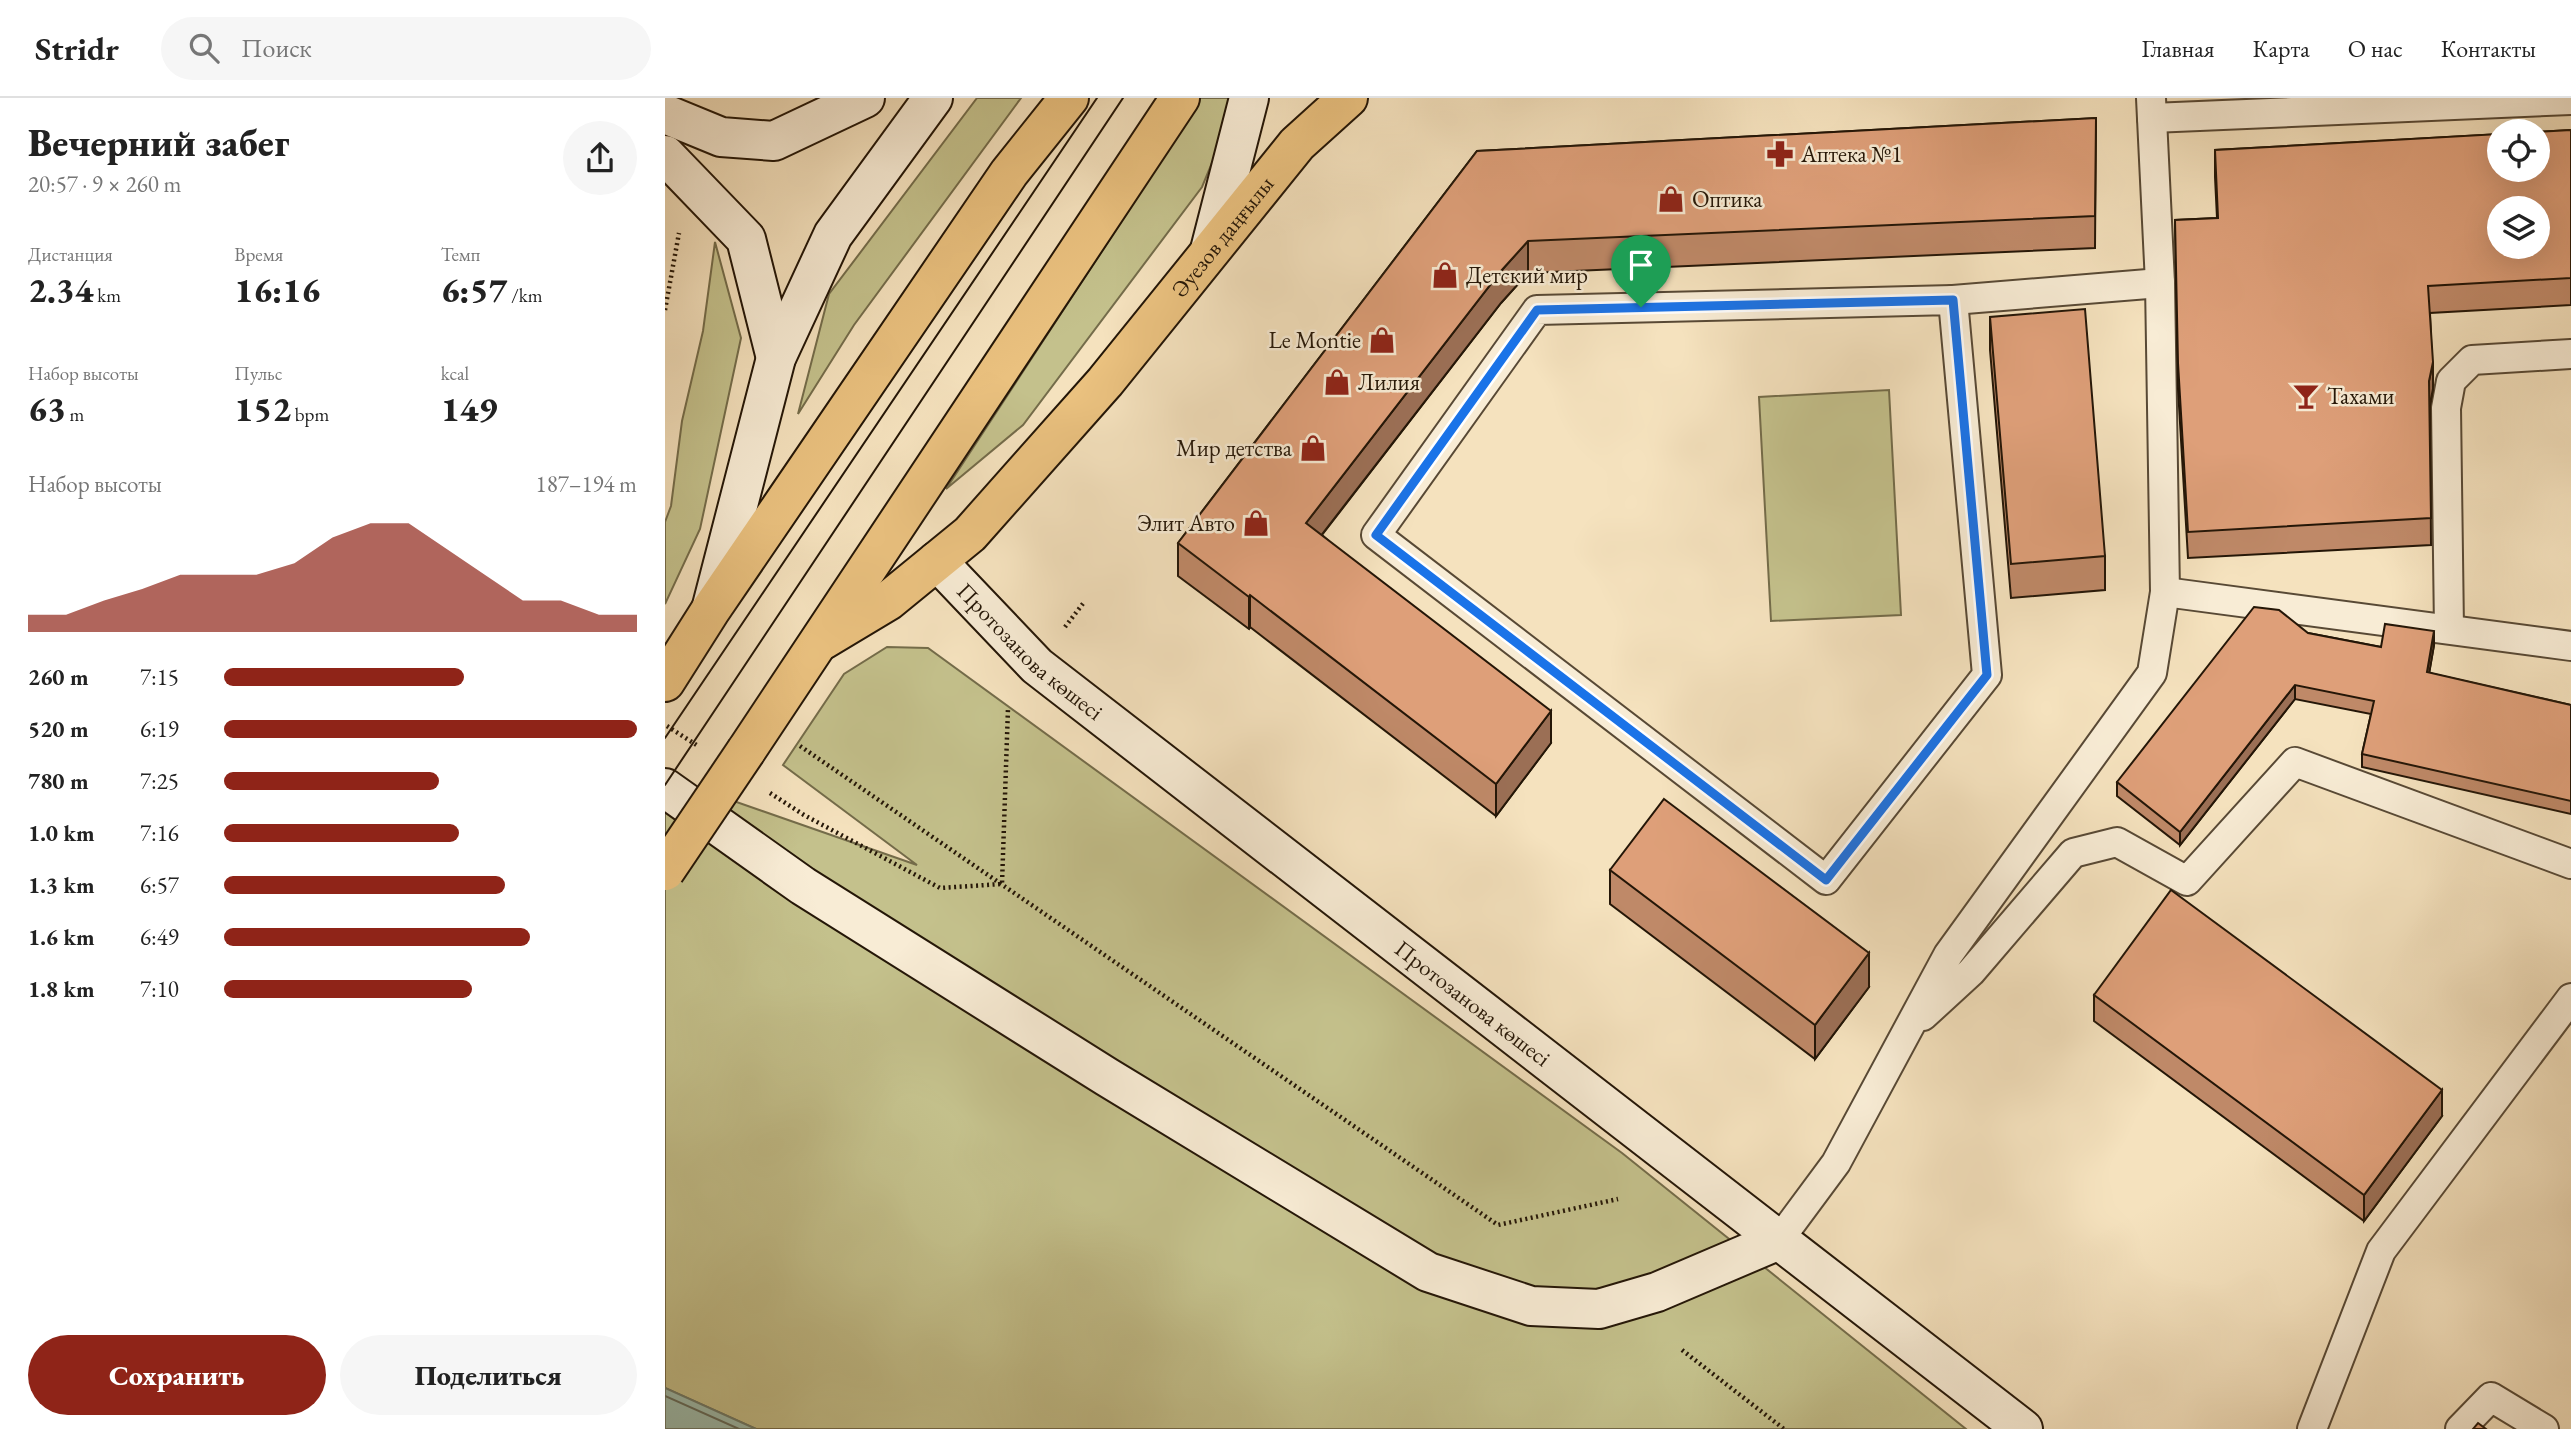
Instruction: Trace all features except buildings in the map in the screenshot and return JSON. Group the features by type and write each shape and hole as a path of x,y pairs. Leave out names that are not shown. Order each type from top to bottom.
{"main road":[{"path":"665,114 721,137 774,141 865,98"},
{"path":"710,611 776,358 833,235 933,98"},
{"path":"665,682 710,611 1009,173 1069,98"},
{"path":"665,871 1179,98"},
{"path":"1210,250 1249,98"},
{"name":"Әуезов даңғылы","path":"815,644 888,601 970,534 1105,382 1297,144 1348,98"},
{"path":"665,155 746,239 776,358"},
{"name":"Протозанова көшесі","path":"937,561 1037,666 2024,1429"},
{"path":"665,788 803,887 1107,1077 1428,1272 1531,1306 1599,1309 1657,1292 1779,1240"}],"lane":[{"path":"1779,1240 1836,1163 1948,956 2152,673 2165,592 2160,283 2151,108 2571,100"},
{"path":"1953,300 1987,675 1826,880 1376,535 1537,310 1953,300 2160,283"},
{"path":"2449,629 2446,408 2451,381 2472,360 2571,354"},
{"path":"2165,592 2571,646"},
{"path":"1909,1028 1971,972 2073,853 2117,842 2187,881 2295,762 2571,864"},
{"path":"2312,1429 2381,1251 2571,998"},
{"path":"2460,1429 2491,1397 2544,1429"}],"path":[{"path":"665,310 666,290 679,229"},
{"path":"1065,627 1085,601"},
{"path":"1002,884 1007,708"},
{"path":"797,744 1498,1225 1618,1199"},
{"path":"804,815 940,888 1002,884"},
{"path":"1682,1350 1784,1429"}],"shaded area":[{"path":"977,98 1021,98 854,325 798,414 829,294"},
{"path":"1197,98 1228,98 1230,106 1224,134 1202,187 1023,425 946,489 1195,109"},
{"path":"715,242 741,338 700,529 665,604 665,522 671,506 682,421 703,331"},
{"path":"1889,390 1901,615 1771,621 1759,397"},
{"path":"887,647 928,648 1622,1153 1966,1429 756,1429 665,1388 665,777 917,865 783,765 844,674"}],"water":[{"path":"665,1388 756,1429 665,1429"}],"tram line":[{"path":"665,738 1097,98"},
{"path":"665,785 1123,98"}],"place":[{"name":"Аптека №1","path":"1780,154"},
{"name":"Оптика","path":"1671,199"},
{"name":"Детский мир","path":"1445,275"},
{"name":"Le Montie","path":"1382,340"},
{"name":"Лилия","path":"1337,382"},
{"name":"Тахами","path":"2306,396"},
{"name":"Мир детства","path":"1313,448"},
{"name":"Элит Авто","path":"1256,523"}],"route":[{"path":"1953,300 1987,675 1826,880 1376,535 1537,310 1641,307 1953,300"}]}
